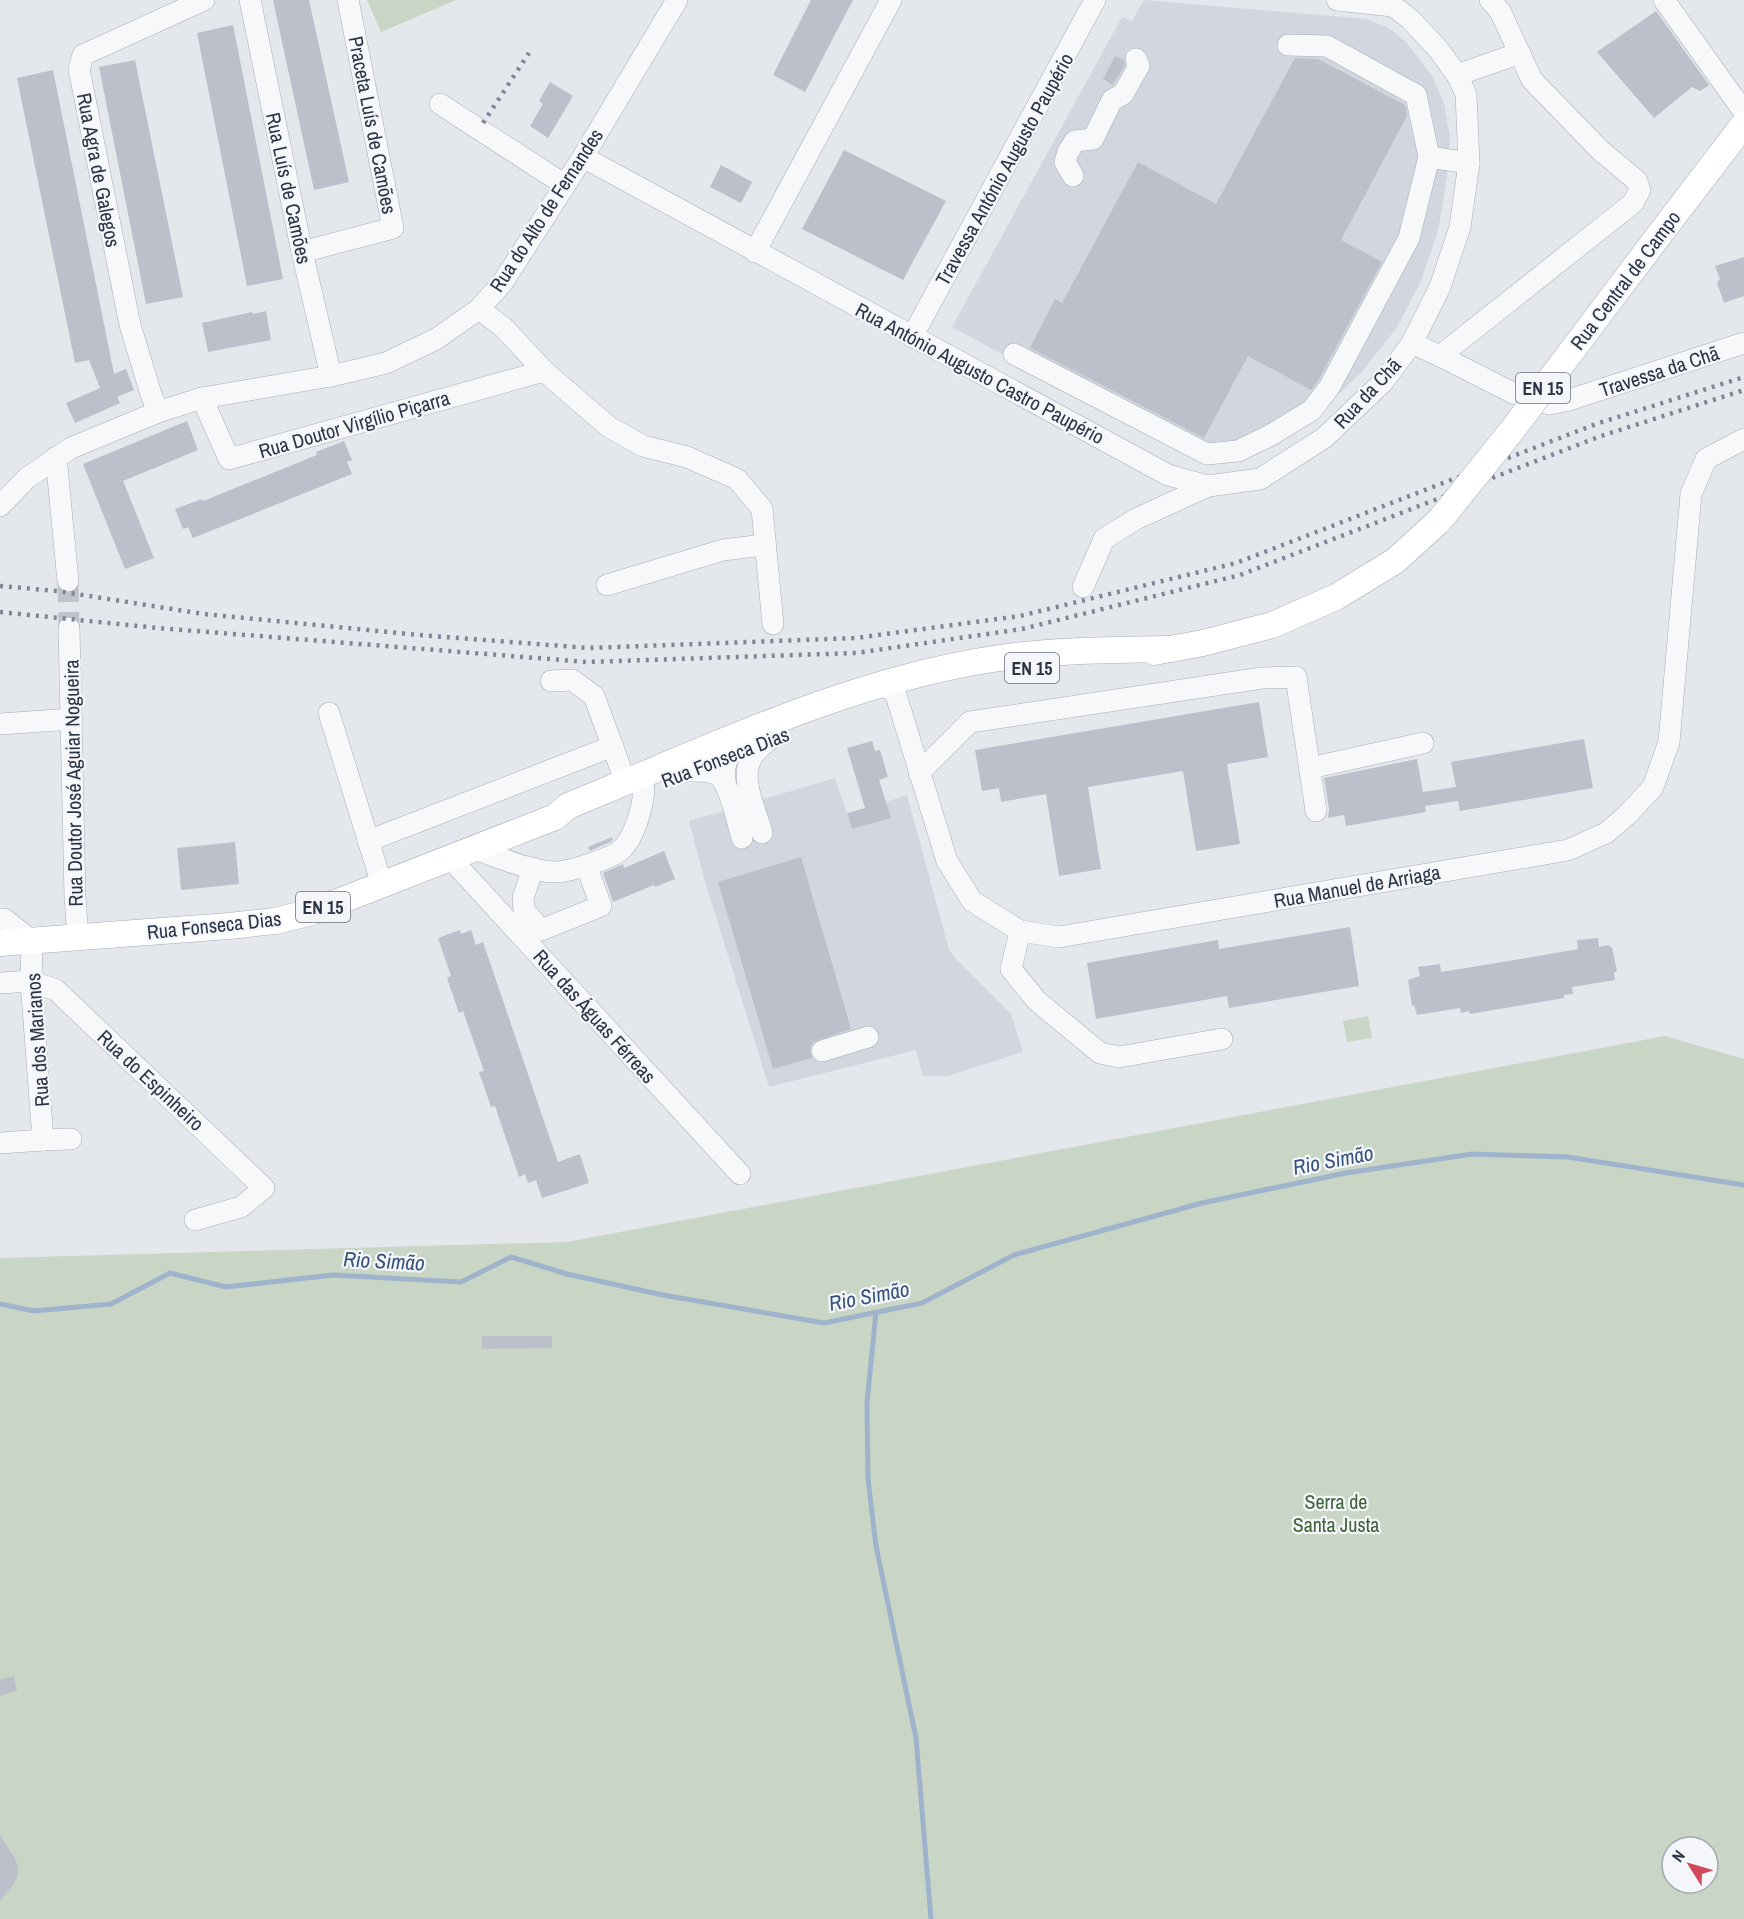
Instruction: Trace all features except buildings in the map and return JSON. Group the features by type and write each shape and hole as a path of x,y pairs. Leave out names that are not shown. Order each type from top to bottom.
{"main road":[{"name":"Rua Central de Campo","path":"1440,520 1740,134"},
{"name":"Rua Fonseca Dias","path":"0,943 229,926 275,921 312,912 555,817 570,817 635,784 690,764 796,713 885,691 1028,668 1111,662 1203,643 1272,625 1336,597 1395,561 1440,520"},
{"name":"Rua Fonseca Dias","path":"690,764 738,764 769,740 847,710 885,691 937,671 1010,657 1170,649"}],"street":[{"name":"Rua Agra de Galegos","path":"158,412 130,325 79,69 83,55 204,0"},
{"name":"Rua Luís de Camões","path":"250,0 302,252 331,376"},
{"name":"Praceta Luís de Camões","path":"302,252 393,228 348,0"},
{"name":"Rua do Alto de Fernandes","path":"0,506 27,478 71,448 158,412 202,399 331,376 386,363 436,339 479,309 503,282 583,157 677,0"},
{"path":"755,252 891,0"},
{"name":"Travessa António Augusto Paupério","path":"912,337 1095,0"},
{"path":"1337,0 1393,3 1438,49 1457,75 1466,94 1468,163 1460,227 1440,287 1412,343"},
{"path":"1440,356 1633,202 1640,190 1637,181 1600,150 1532,80 1500,11 1490,0"},
{"path":"1664,0 1744,112"},
{"path":"1014,354 1207,454 1239,451 1312,410 1330,386 1408,238 1429,157 1416,94 1327,46 1288,45"},
{"path":"1457,75 1520,53"},
{"path":"1073,176 1065,162 1068,152 1075,141 1093,139 1113,100 1110,87 1126,59 1143,59"},
{"path":"441,104 565,185"},
{"name":"Rua António Augusto Castro Paupério","path":"583,157 1168,475 1208,486"},
{"path":"1429,157 1468,163"},
{"path":"479,309 504,328 544,371 609,427 643,446 687,457 737,478 762,509 773,624"},
{"name":"Rua da Chã","path":"1083,587 1104,539 1136,519 1208,486 1260,479 1324,438 1383,382 1412,343 1440,356"},
{"name":"Travessa da Chã","path":"1440,356 1515,394 1549,404 1566,401 1744,343"},
{"name":"Rua Doutor Virgílio Piçarra","path":"202,399 229,459 544,371"},
{"name":"Rua Manuel de Arriaga","path":"885,691 919,773 947,861 972,901 1020,931 1059,937 1568,850 1606,833 1626,816 1653,787 1669,742 1691,494 1706,459 1744,439"},
{"path":"56,457 68,581"},
{"path":"608,585 723,550 764,544"},
{"name":"Rua Doutor José Aguiar Nogueira","path":"69,628 78,938"},
{"path":"919,773 970,722 1262,678 1296,677 1316,812"},
{"path":"462,853 553,872 571,870 621,850 629,839 643,805 635,784 613,746 594,696 572,680 551,681"},
{"path":"328,713 382,885"},
{"path":"690,764 719,776 752,835 748,785 738,764 735,749 771,732 796,713"},
{"path":"0,724 72,719"},
{"path":"1310,768 1423,743"},
{"path":"368,841 613,746"},
{"path":"726,786 723,774 738,764"},
{"name":"Rua das Águas Férreas","path":"462,853 740,1174"},
{"path":"533,868 523,898 524,910 541,930 601,906 585,865"},
{"path":"0,919 4,919 32,941"},
{"path":"1020,931 1011,969 1037,1001 1100,1053 1119,1057 1222,1039"},
{"name":"Rua dos Marianos","path":"32,941 31,981 44,1140"},
{"path":"0,983 31,981"},
{"name":"Rua do Espinheiro","path":"31,981 56,990 264,1188 241,1207 195,1220"},
{"path":"822,1051 868,1037"},
{"path":"0,1143 71,1139"}],"shaded area":[{"path":"1144,0 1366,19 1387,27 1406,42 1432,76 1444,103 1450,138 1447,177 1438,231 1421,281 1397,327 1361,373 1314,416 1277,445 1241,462 1207,465 952,327 1122,17 1132,21"},
{"path":"835,778 852,829 890,818 886,802 907,795 949,950 1011,1014 1023,1052 948,1076 923,1076 916,1050 769,1087 704,878 689,821"}],"green space":[{"path":"367,0 456,0 381,32"},
{"path":"1368,1016 1372,1038 1347,1042 1343,1021"},
{"name":"Serra de Santa Justa","path":"1665,1036 1744,1059 1744,1919 0,1919 0,1258 567,1242"}],"waterway":[{"name":"Rio Simão","path":"0,1304 34,1311 111,1304 170,1273 226,1287 333,1275 461,1282 511,1257 567,1274 663,1295 824,1323 922,1303 1014,1255 1202,1203 1346,1173 1472,1154 1568,1157 1744,1185"},
{"path":"876,1312 867,1403 868,1479 876,1546 916,1738 931,1919"}],"tunnel":[{"path":"68,581 69,628"}],"railway":[{"path":"483,123 529,53"},
{"path":"0,586 57,591 204,614 419,635 589,648 856,638 1020,616 1236,563 1596,424 1744,377"},
{"path":"0,612 158,628 587,662 856,653 1022,629 1240,575 1601,436 1744,390"}]}
